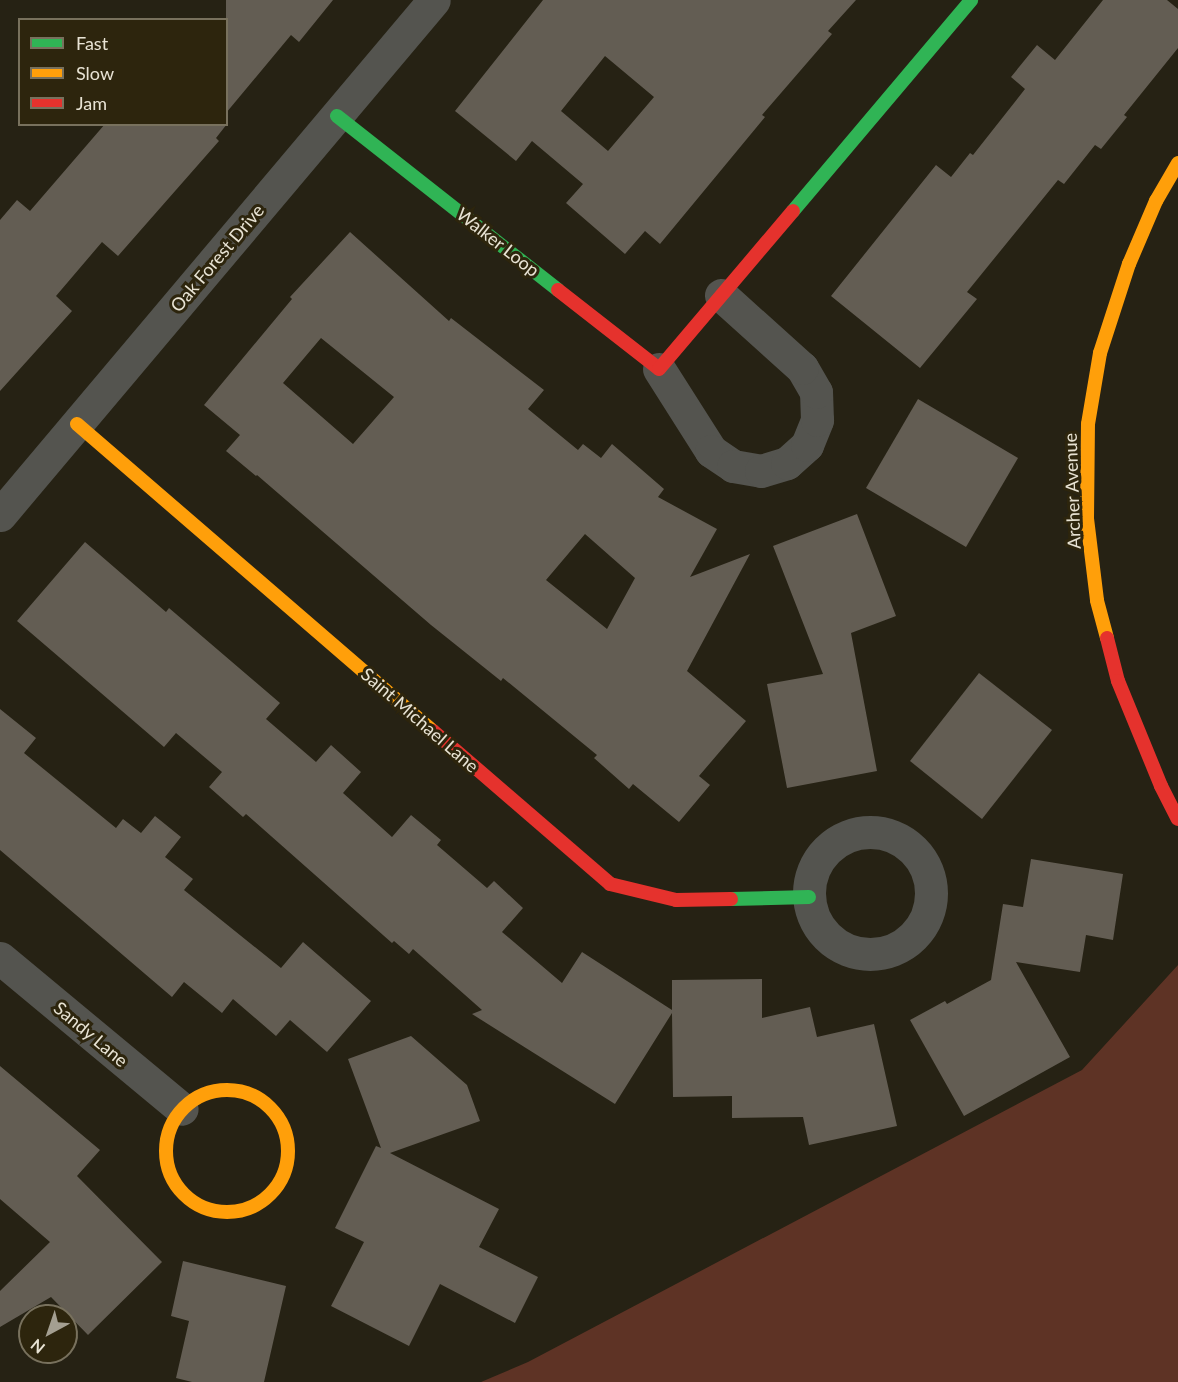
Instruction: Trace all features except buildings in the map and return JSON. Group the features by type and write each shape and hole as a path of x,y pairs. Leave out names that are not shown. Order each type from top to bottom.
{"street":[{"name":"Oak Forest Drive","path":"0,515 434,0"},
{"path":"658,369 971,0"},
{"name":"Walker Loop","path":"337,116 658,369 711,451 733,466 760,471 787,463 807,445 818,420 816,392 802,368 721,295"},
{"name":"Archer Avenue","path":"1178,163 1156,201 1129,264 1100,353 1088,424 1088,518 1097,600 1118,681 1161,786 1178,819"},
{"name":"Saint Michael Lane","path":"77,424 610,884 676,900 809,897"},
{"name":"Sandy Lane","path":"0,958 182,1109"},
{"path":"219,1089 240,1090 260,1099 276,1113 286,1132 289,1154 284,1174 273,1192 257,1204 230,1211 202,1206 185,1196 174,1181 166,1153 171,1125 182,1109 199,1096 219,1089"}],"shaded area":[{"path":"1178,965 1178,1382 481,1382 528,1362 1082,1070"}],"traffic: fast":[{"path":"793,211 971,0"},
{"path":"337,116 558,290"},
{"path":"731,899 809,897"}],"traffic: slow":[{"path":"1107,638 1097,600 1087,518 1088,424 1100,353 1129,264 1156,201 1178,163"},
{"path":"77,424 433,731"},
{"path":"227,1090 250,1095 261,1100 270,1108 278,1117 283,1128 288,1151 283,1174 278,1185 270,1194 261,1202 250,1207 227,1212 204,1207 193,1202 184,1194 176,1185 171,1174 166,1151 171,1128 176,1117 184,1108 193,1100 204,1095 227,1090"}],"traffic: jam":[{"path":"558,290 659,369 793,211"},
{"path":"1107,638 1118,681 1161,786 1178,819"},
{"path":"433,731 610,884 676,900 731,899"}]}
